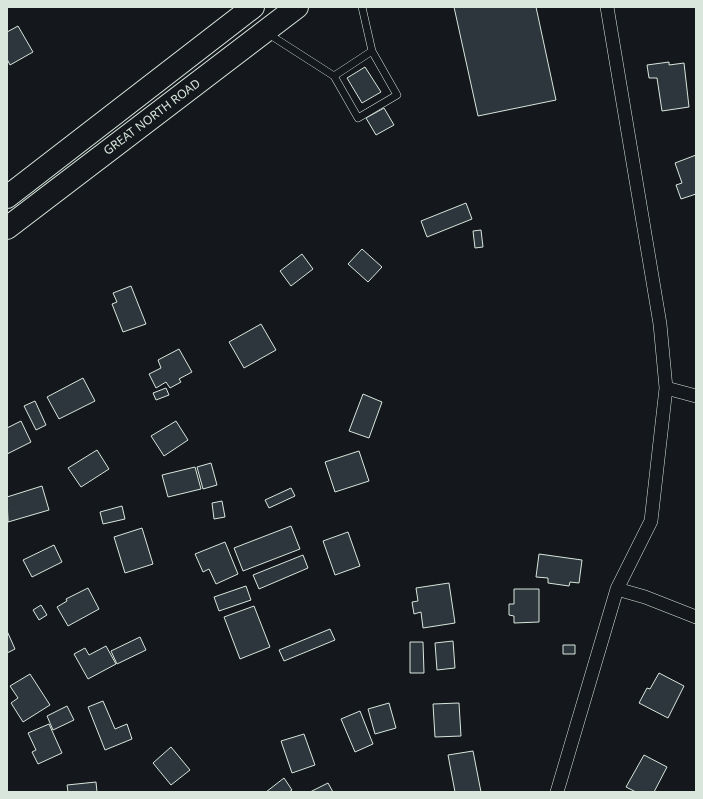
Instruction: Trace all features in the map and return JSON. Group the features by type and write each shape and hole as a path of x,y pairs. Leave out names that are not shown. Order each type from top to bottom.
{"highway":[{"name":"GREAT NORTH ROAD","path":"7,197 253,7"},
{"name":"GREAT NORTH ROAD","path":"7,228 297,7"}],"street":[{"path":"557,792 617,590 651,521 666,388 660,324 607,7"},
{"path":"666,388 696,396"},
{"path":"617,590 644,597 696,617"}],"lane":[{"path":"266,32 334,76 358,118 397,95 372,51 362,7"},
{"path":"334,76 372,51"}],"building":[{"path":"454,7 536,7 556,100 478,116"},
{"path":"18,26 33,52 10,65 7,59 7,32"},
{"path":"669,62 669,65 684,63 689,107 662,111 657,78 649,78 647,65"},
{"path":"365,67 381,92 362,103 347,78"},
{"path":"384,108 394,125 376,135 366,118"},
{"path":"696,155 696,194 681,199 676,185 682,183 675,163"},
{"path":"466,203 472,219 427,237 421,221"},
{"path":"481,230 483,247 475,248 473,231"},
{"path":"362,249 382,267 368,282 348,264"},
{"path":"302,254 313,269 291,286 280,271"},
{"path":"131,286 146,324 123,332 112,304 117,302 113,293"},
{"path":"261,324 276,350 244,368 229,342"},
{"path":"179,349 192,372 179,379 181,382 170,388 166,382 156,388 149,374 161,368 158,360"},
{"path":"83,378 95,401 59,419 47,397"},
{"path":"166,388 169,395 156,400 153,393"},
{"path":"363,394 382,402 369,438 349,431"},
{"path":"35,401 46,425 36,430 24,406"},
{"path":"21,421 31,442 7,454 7,428"},
{"path":"176,421 188,440 164,456 151,436"},
{"path":"97,450 109,469 81,487 68,468"},
{"path":"359,451 369,481 335,492 325,462"},
{"path":"211,463 217,485 203,489 197,467"},
{"path":"195,467 201,489 168,497 162,475"},
{"path":"42,486 49,510 8,522 7,497"},
{"path":"291,488 295,496 269,508 265,500"},
{"path":"222,501 225,517 214,519 212,503"},
{"path":"122,506 125,519 103,524 100,512"},
{"path":"291,526 300,549 243,571 234,548"},
{"path":"142,528 153,564 125,573 114,537"},
{"path":"348,532 360,566 335,575 323,541"},
{"path":"225,542 238,574 216,584 209,569 203,572 195,554"},
{"path":"54,545 62,562 32,577 23,560"},
{"path":"539,554 582,560 579,583 570,582 569,586 548,583 548,578 536,577"},
{"path":"303,555 308,568 259,589 253,575"},
{"path":"449,583 455,623 423,628 421,612 414,614 412,602 418,601 416,588"},
{"path":"246,586 251,600 219,611 214,597"},
{"path":"88,588 99,609 68,626 57,607 67,601 66,599"},
{"path":"514,589 539,589 539,622 514,623 514,616 509,615 509,604 514,604"},
{"path":"41,605 47,615 39,620 33,610"},
{"path":"254,606 270,647 240,659 224,617"},
{"path":"330,629 335,640 284,661 279,650"},
{"path":"7,631 15,649 7,653"},
{"path":"140,637 146,650 117,664 111,651"},
{"path":"453,641 455,668 437,670 435,643"},
{"path":"410,642 423,642 424,673 410,673"},
{"path":"563,645 575,645 575,654 563,654"},
{"path":"106,646 116,664 88,679 74,654 85,648 89,655"},
{"path":"659,673 684,686 668,718 639,703 647,688 650,689"},
{"path":"30,674 50,705 23,722 11,703 18,698 10,686"},
{"path":"103,701 115,729 127,724 132,739 105,750 88,707"},
{"path":"389,703 396,728 375,734 368,709"},
{"path":"459,703 461,736 435,737 433,704"},
{"path":"67,706 74,720 53,730 47,716"},
{"path":"360,711 373,744 355,752 341,719"},
{"path":"49,724 62,753 38,764 32,752 36,750 28,733"},
{"path":"304,734 315,765 292,773 281,741"},
{"path":"171,747 190,770 171,785 153,763"},
{"path":"473,751 481,792 455,792 448,755"},
{"path":"644,755 667,767 654,792 636,792 626,787"},
{"path":"284,778 292,790 289,792 266,792"},
{"path":"96,782 97,792 68,792 67,785"},
{"path":"328,783 333,792 310,792"}]}
